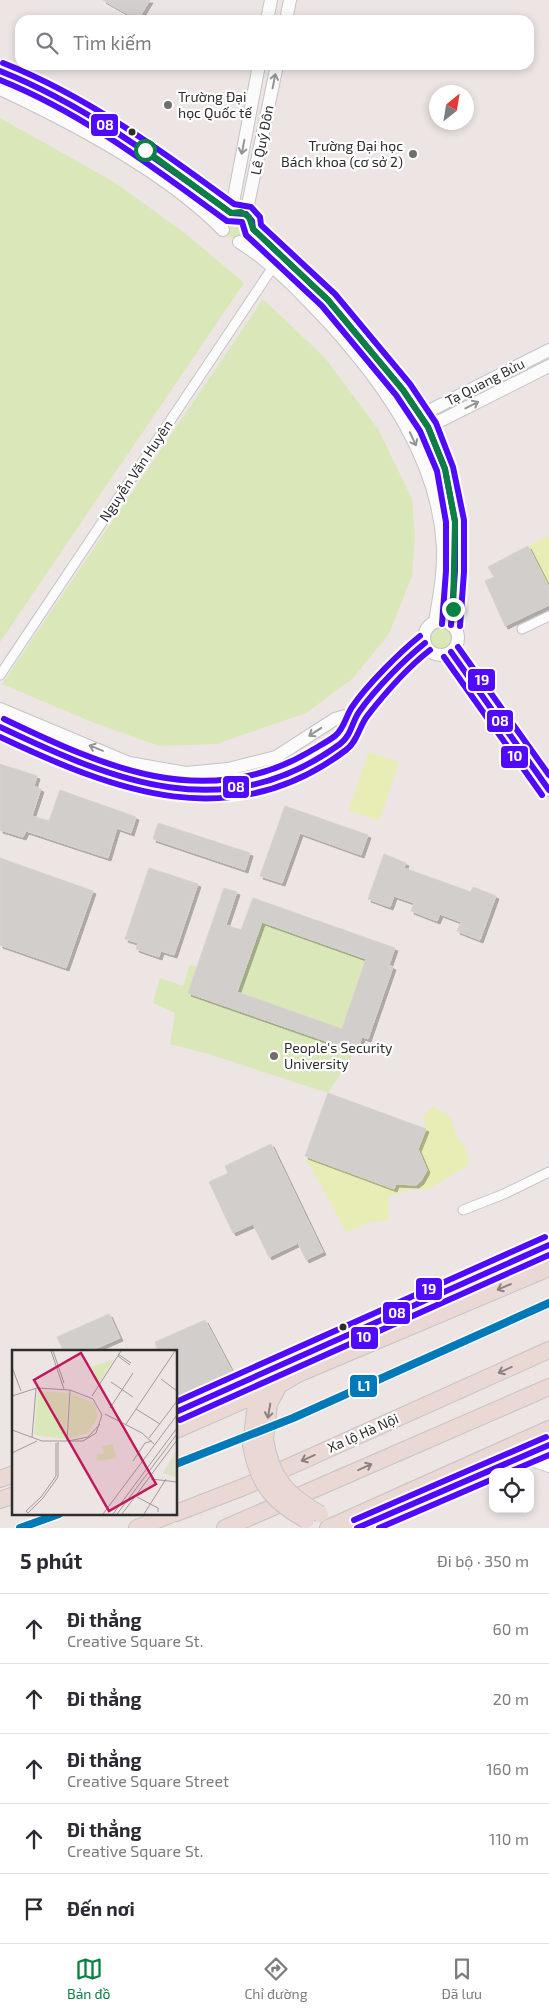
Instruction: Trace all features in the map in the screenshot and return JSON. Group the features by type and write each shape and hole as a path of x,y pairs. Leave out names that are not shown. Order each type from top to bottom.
{"highway":[{"path":"178,1411 549,1245"},
{"path":"178,1429 279,1385 298,1374 549,1268"},
{"name":"Xa lộ Hà Nội","path":"178,1512 246,1486 549,1350"},
{"path":"260,1376 251,1445 255,1467 272,1497 291,1511 339,1526 524,1457 549,1445"},
{"path":"279,1385 269,1404 265,1439 268,1460 286,1491 339,1526"},
{"path":"224,1528 549,1386"},
{"path":"339,1526 549,1429"},
{"path":"510,1448 524,1457"},
{"path":"0,1479 12,1475"},
{"path":"0,1500 12,1496"},
{"path":"137,1528 167,1516"}],"street":[{"path":"268,15 271,0"},
{"path":"287,15 290,0"},
{"name":"Lê Quý Đôn","path":"231,213 258,70"},
{"name":"Lê Quý Đôn","path":"246,214 276,70"},
{"path":"0,71 28,82 110,128 231,213 246,214 252,221 253,229 247,239 239,242"},
{"path":"0,89 52,114 97,139 201,207 223,230 228,239 239,242 273,267 342,337 395,405 411,434 432,488 438,509 443,547 442,575 435,622"},
{"path":"223,230 224,220 231,213"},
{"path":"253,229 328,300 421,415 428,427 445,469 455,522 455,571 450,624 458,638 451,652"},
{"name":"Nguyễn Văn Huyên","path":"0,675 273,267"},
{"name":"Tạ Quang Bửu","path":"421,415 549,350"},
{"name":"Tạ Quang Bửu","path":"428,427 549,366"},
{"path":"522,629 549,616"},
{"path":"0,727 121,777 148,785 183,792 224,790 249,785 276,778 341,743 348,735 359,712 410,655 425,644 427,628 435,622 450,624"},
{"path":"425,644 436,654 451,652"},
{"path":"451,652 549,790"},
{"path":"0,709 129,763 186,772 228,769 276,756 335,719 359,712"},
{"path":"463,1210 504,1194 549,1172"},
{"path":"524,1457 549,1466"}],"green space":[{"path":"0,118 114,182 186,234 244,283 0,642"},
{"path":"238,215 247,218 250,227 247,236 238,239 229,236 226,227 229,218"},
{"path":"263,299 325,358 378,429 412,499 415,537 412,576 389,634 352,679 306,713 216,744 159,746 92,722 2,684"},
{"path":"549,535 549,587 528,546"},
{"path":"441,627 450,630 453,639 450,648 441,651 432,648 429,639 432,630"},
{"path":"369,752 399,762 379,821 348,810"},
{"path":"262,922 366,959 343,1026 367,1033 328,1093 209,1054 170,1044 175,1013 153,1003 160,978 183,986 190,964 211,974 237,992"},
{"path":"433,1106 451,1117 456,1136 466,1150 469,1165 427,1190 413,1189 389,1196 388,1221 370,1222 346,1232 305,1156 394,1189 397,1183 416,1185 421,1181 427,1170 418,1149 426,1129 423,1117"}],"building":[{"path":"103,0 150,0 141,15 129,15"},
{"path":"528,546 549,587 549,605 505,626 485,581 494,577 488,567"},
{"path":"0,764 37,776 34,786 41,789 32,816 49,821 60,790 136,817 131,833 117,828 108,858 26,831 23,837 0,830"},
{"path":"285,806 368,835 361,855 300,833 282,883 260,876"},
{"path":"158,823 250,853 245,870 153,839"},
{"path":"384,854 406,863 404,868 471,892 473,887 496,896 480,940 457,931 461,922 440,914 437,921 411,911 414,903 394,896 390,907 368,899"},
{"path":"0,858 93,891 66,968 0,945"},
{"path":"149,868 198,884 174,955 161,951 159,957 136,949 138,943 125,939"},
{"path":"224,888 237,892 226,925 241,930 253,898 395,948 389,965 393,967 368,1039 362,1037 357,1052 188,993","holes":["262,922 366,959 342,1029 237,992"]},
{"path":"328,1093 426,1129 418,1149 427,1170 421,1181 416,1185 396,1184 394,1189 305,1156"},
{"path":"271,1144 323,1252 306,1260 298,1243 269,1257 253,1224 233,1233 209,1182 228,1173 225,1166"},
{"path":"109,1314 120,1338 93,1350 63,1350 57,1337"},
{"path":"205,1320 234,1375 178,1401 178,1350 157,1350 155,1342"}],"transit line":[{"name":"19","path":"3,63 15,68"},
{"name":"19","path":"20,70 64,91 123,126 234,204 251,207 260,217 261,225 335,294 410,384 436,423 453,467 464,520 464,572 460,626"},
{"name":"08","path":"0,71 31,84 91,116 148,153 231,213 246,214 252,221 253,229 328,300 403,390 428,427 445,469 455,521 455,571 451,625"},
{"name":"10","path":"0,80 31,93 118,143 227,221 242,222 246,235 322,306 396,395 420,431 437,471 446,522 446,571 442,624"},
{"name":"19","path":"4,719 78,753 116,766 154,776 193,781 231,779 270,770 309,752 335,736 341,730 352,707 366,689 393,660 420,636"},
{"name":"08","path":"0,727 85,764 127,778 170,787 212,790 254,784 297,770 344,741 359,712 373,694 399,666 425,643"},
{"name":"19","path":"458,647 549,775"},
{"name":"10","path":"0,737 43,757 130,788 173,796 217,798 260,792 303,777 346,750 353,742 365,719 382,698 405,672 430,650"},
{"name":"08","path":"451,652 549,790"},
{"name":"10","path":"444,657 542,795"},
{"name":"19","path":"178,1401 545,1237"},
{"name":"08","path":"178,1411 549,1245"},
{"name":"10","path":"180,1420 549,1255"},
{"name":"L1","path":"178,1463 293,1418 549,1303"},
{"name":"19","path":"354,1520 546,1437"},
{"name":"08","path":"357,1528 549,1445"},
{"name":"10","path":"518,1468 549,1455"},
{"name":"10","path":"379,1528 489,1481"},
{"name":"L1","path":"20,1528 53,1516"}],"place":[{"name":"Trường Đại học Quốc tế","path":"168,105"},
{"name":"Trường Đại học Bách khoa (cơ sở 2)","path":"413,154"},
{"name":"People's Security University","path":"274,1056"}],"route":[{"path":"145,150 231,213 241,212 246,214 252,221 253,229 275,252 303,275 328,300 386,372 403,390 421,415 440,453 452,498 456,548 453,609"}]}
